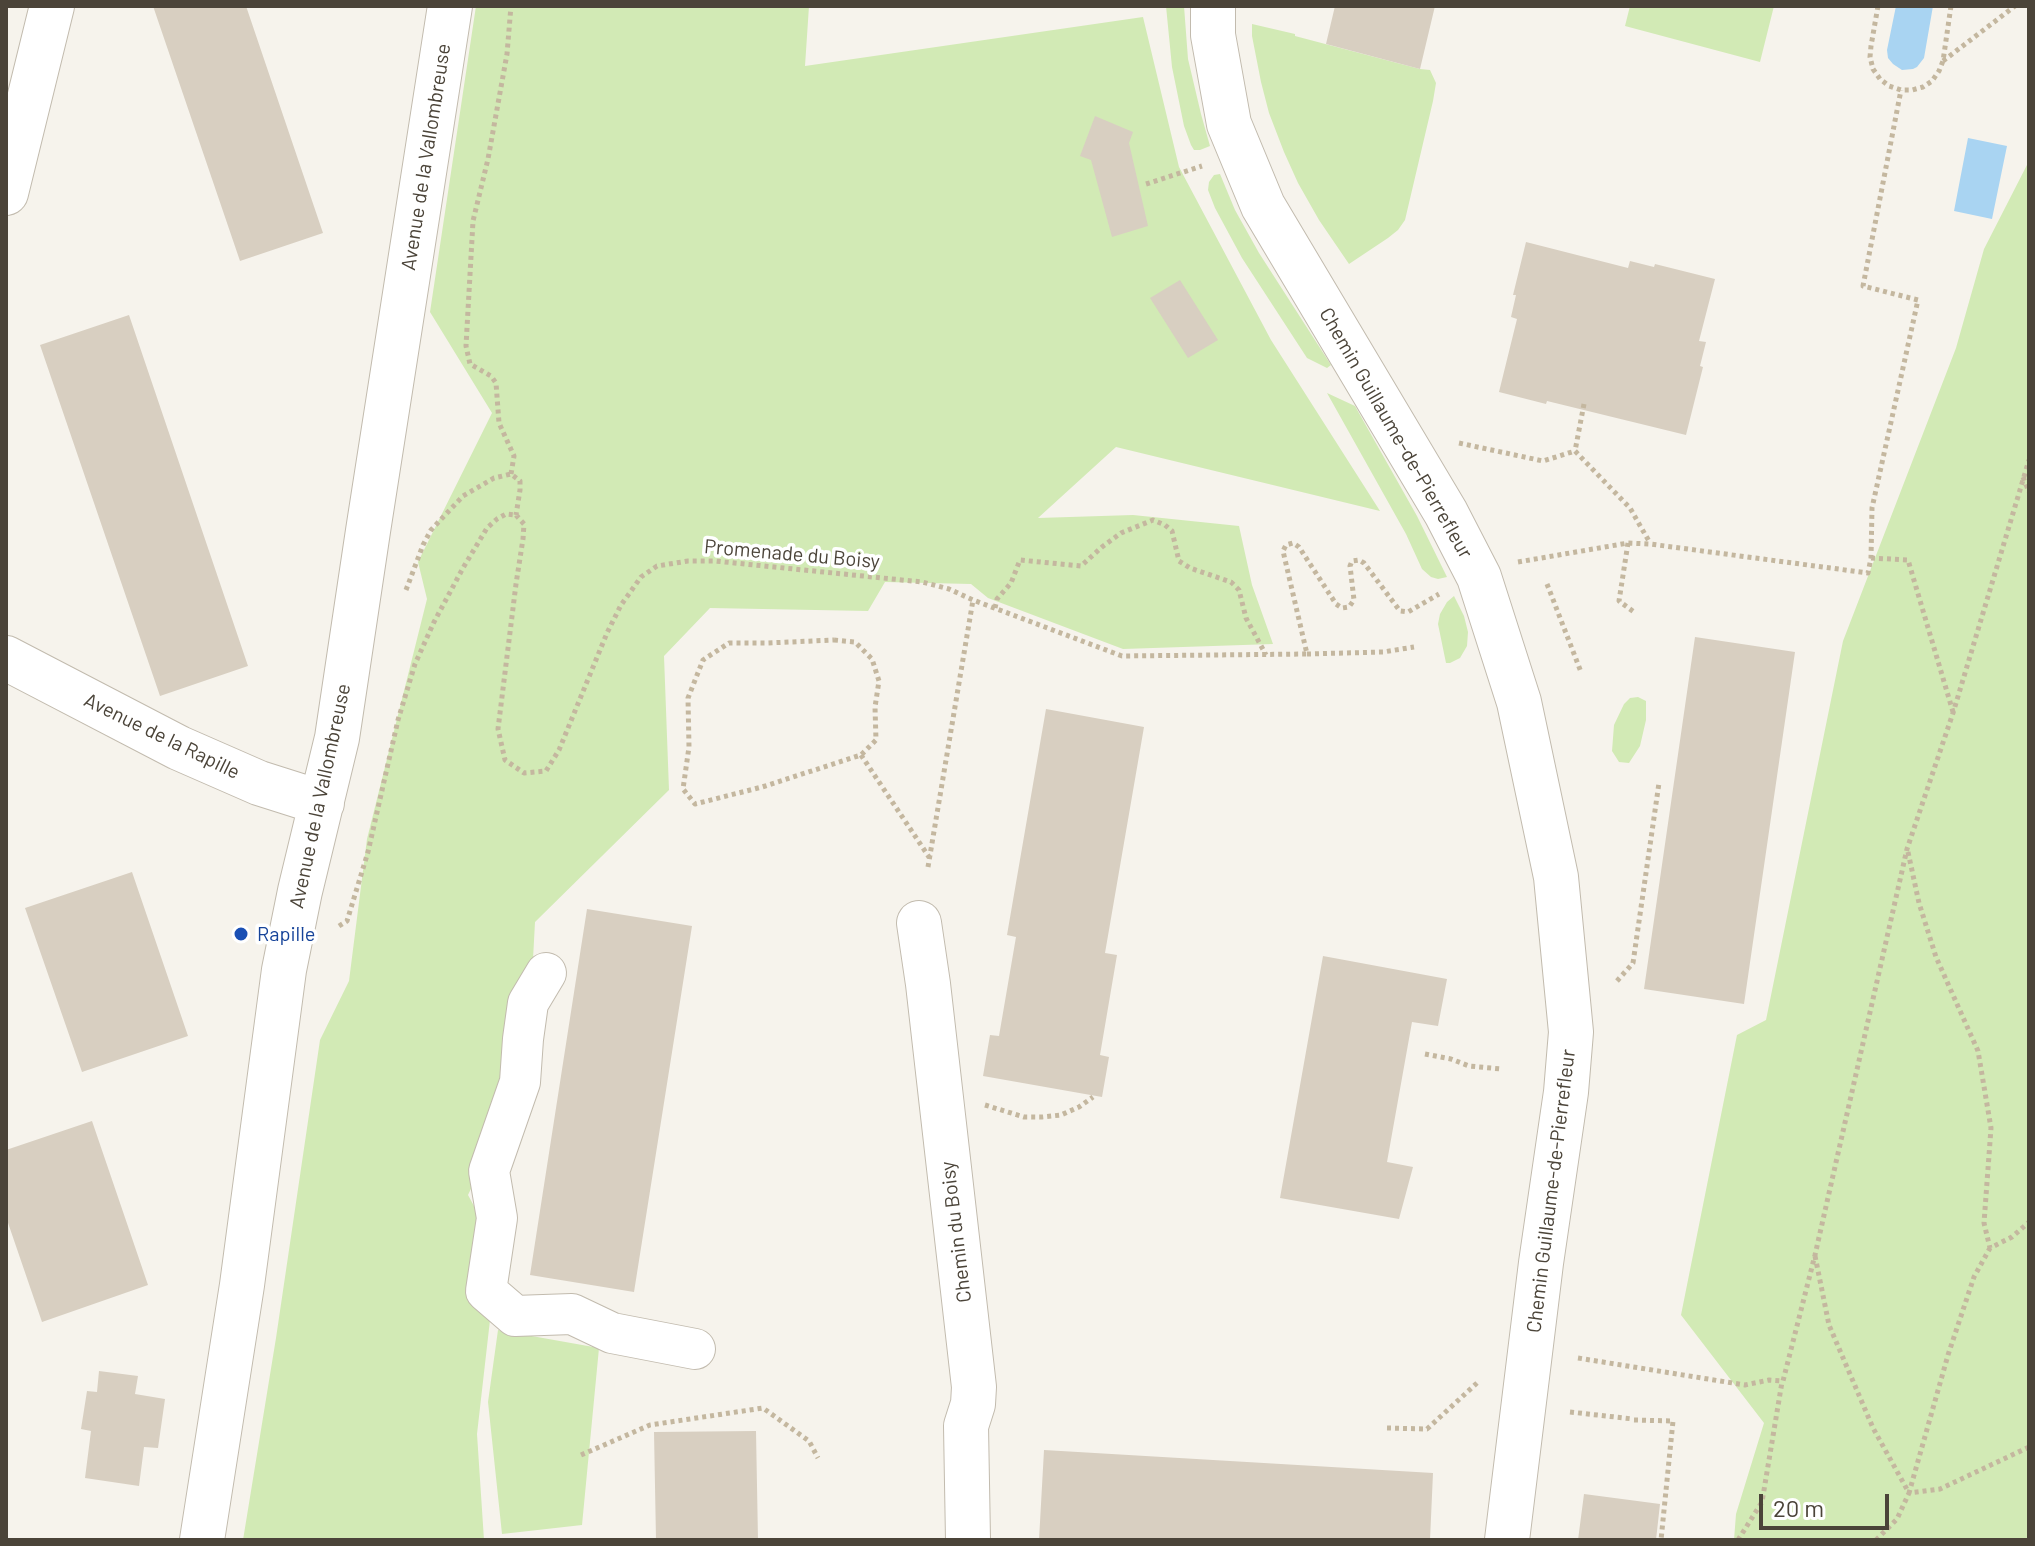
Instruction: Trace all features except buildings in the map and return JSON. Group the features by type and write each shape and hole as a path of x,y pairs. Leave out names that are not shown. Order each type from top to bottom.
{"street":[{"path":"6,193 52,6"},
{"name":"Avenue de la Vallombreuse","path":"202,1540 242,1285 284,970 337,738 450,6"},
{"name":"Chemin Guillaume-de-Pierrefleur","path":"1213,6 1213,35 1229,124 1263,206 1439,501 1479,577 1519,702 1556,877 1571,1032 1566,1092 1541,1263 1507,1540"},
{"name":"Avenue de la Rapille","path":"6,658 179,748 259,783 322,803"},
{"name":"Chemin du Boisy","path":"919,923 974,1387 973,1404 966,1426 968,1540"},
{"path":"546,973 528,1003 520,1082 489,1171 497,1218 486,1291 515,1316 572,1314 612,1333 695,1349"}],"path":[{"path":"511,6 507,54 473,221 466,346 470,364 491,376 496,383 499,423 514,456 511,474"},
{"path":"1878,6 1870,57 1873,69 1889,86 1901,90 1923,87 1939,71 1951,6"},
{"path":"1943,61 2015,6"},
{"path":"1523,560 1628,543 1868,573 1872,508 1918,300 1863,286 1901,90"},
{"path":"1146,184 1184,173"},
{"path":"1575,451 1584,404"},
{"path":"1459,443 1543,461 1575,451"},
{"path":"1575,451 1630,508 1650,544"},
{"path":"1738,1540 1762,1502 1783,1381 1815,1255 1907,849 1953,713 2029,460"},
{"path":"339,926 347,921 368,852 398,720 415,664 455,582 487,528 506,514 516,515 520,481 511,474"},
{"path":"405,595 431,530 463,496 494,478 511,474"},
{"path":"2023,476 2029,492"},
{"name":"Promenade du Boisy","path":"516,515 524,524 523,539 498,729 505,760 524,773 546,771 559,750 621,605 641,577 657,566 715,561 922,582 973,600"},
{"path":"995,608 997,599 1011,583 1020,560 1081,566 1121,533 1153,520 1172,531 1179,561 1231,582 1239,590 1246,618 1266,655"},
{"path":"1307,654 1283,551 1286,545 1293,543 1299,547 1336,604 1342,608 1349,607 1354,600 1350,566 1352,561 1359,560 1400,611 1408,612 1430,598"},
{"path":"1628,543 1619,601 1634,612"},
{"path":"1871,558 1908,560 1953,713"},
{"path":"1547,584 1581,672"},
{"path":"928,867 973,600 1122,656 1383,652 1414,647"},
{"path":"855,642 872,659 879,681 875,707 876,740 861,755 762,787 695,804 683,789 689,747 688,698 703,660 729,643 855,642"},
{"path":"861,755 929,857"},
{"path":"1617,981 1633,963 1659,783"},
{"path":"1907,849 1919,903 1936,957 1978,1051 1991,1128 1984,1223 1990,1248"},
{"path":"1425,1054 1469,1066 1501,1069"},
{"path":"981,1103 1024,1117 1042,1117 1061,1115 1093,1097"},
{"path":"1876,1540 1897,1519 1909,1493 1948,1355 1974,1277 1990,1248 2012,1237 2029,1222"},
{"path":"1815,1255 1829,1325 1873,1428 1909,1493"},
{"path":"1578,1358 1745,1385 1769,1380 1783,1381"},
{"path":"1387,1428 1427,1429 1477,1383"},
{"path":"581,1455 650,1425 763,1408 809,1441 818,1458"},
{"path":"1570,1412 1673,1421 1661,1540"},
{"path":"1909,1493 1940,1489 2029,1447"}],"green space":[{"path":"476,6 809,6 805,66 1143,17 1179,167 1271,340 1380,511 1116,447 1038,518 1133,515 1239,526 1252,585 1273,644 1123,649 988,598 971,584 885,582 868,611 710,608 664,656 669,790 535,922 532,978 509,1108 468,1195 498,1250 477,1434 484,1540 243,1540 320,1040 349,981 367,839 427,599 418,562 492,413 430,312"},
{"path":"1166,6 1184,6 1188,59 1210,146 1200,150 1194,150 1184,126 1172,67"},
{"path":"1630,6 1774,6 1760,62 1625,26"},
{"path":"1252,24 1430,70 1436,83 1405,220 1388,238 1349,264 1319,220 1284,152 1261,82"},
{"path":"2029,161 2029,1540 1734,1540 1736,1514 1764,1423 1681,1315 1737,1035 1766,1020 1843,641 1956,348 1984,249"},
{"path":"1220,174 1235,210 1259,253 1331,365 1327,368 1307,358 1242,258 1208,190 1214,175"},
{"path":"1327,393 1355,406 1417,516 1447,577 1431,577 1422,569 1406,534"},
{"path":"1454,596 1464,616 1467,646 1460,658 1446,663 1438,624 1440,614"},
{"path":"1638,697 1646,701 1646,720 1640,746 1629,763 1619,762 1612,751 1614,725 1624,704 1630,698"},
{"path":"498,1330 599,1348 582,1525 502,1534 488,1402"}],"water":[{"path":"1896,6 1933,6 1924,58 1913,69 1902,70 1888,58"},
{"path":"1968,138 2007,146 1992,219 1954,211"}],"place":[{"name":"Rapille","path":"241,934"}]}
